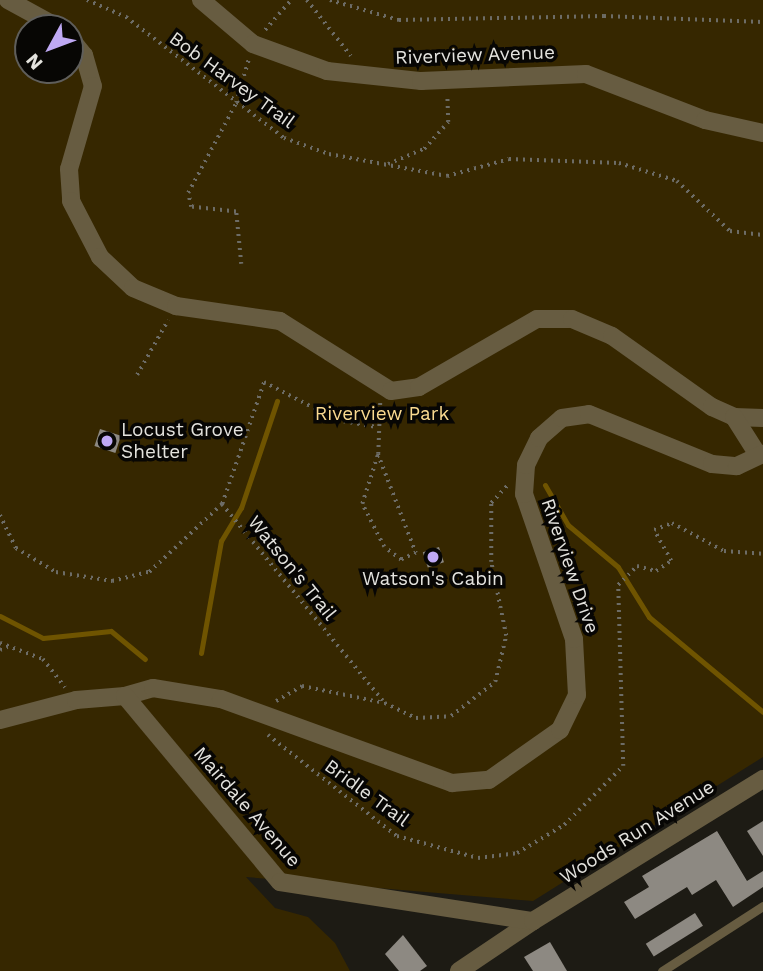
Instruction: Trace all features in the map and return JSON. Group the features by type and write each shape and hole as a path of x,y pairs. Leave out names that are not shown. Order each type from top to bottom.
{"street":[{"path":"8,0 34,14"},
{"name":"Riverview Avenue","path":"201,0 253,44 285,60 366,78 446,80 586,74 732,129 763,133"},
{"path":"84,55 93,86 66,184 78,219 115,273 176,306 280,321 382,389 419,387 537,319 572,319 612,336 734,417 760,454 727,467 605,417 576,414 552,424 526,465"},
{"path":"734,417 763,418"},
{"name":"Riverview Drive","path":"125,696 153,688 276,716 467,785 488,780 560,730 577,695 578,659 530,517 526,465"},
{"path":"0,720 76,700 125,696"},
{"name":"Mairdale Avenue","path":"125,696 280,882 533,921"},
{"name":"Woods Run Avenue","path":"459,971 533,921 763,779"}],"lane":[{"path":"662,971 763,906"}],"path":[{"name":"Bob Harvey Trail","path":"87,0 126,17 284,138 386,165 447,176 509,159 619,163 677,181 730,231 763,234"},
{"path":"241,264 236,212 191,207 188,193 236,103 253,44 290,0"},
{"path":"307,0 366,78"},
{"path":"330,0 399,20 604,16 763,22"},
{"path":"386,165 424,149 448,122 446,80"},
{"path":"137,375 176,306"},
{"path":"0,515 16,548 56,572 112,581 149,572 222,504 236,474 239,439 264,382 337,420 375,427"},
{"path":"378,454 362,505 384,547 401,560 416,553 378,454 375,427 382,389"},
{"path":"276,716 276,699 302,687 385,703 416,718 451,716 495,682 506,636 491,562 491,503 526,465"},
{"name":"Watson's Trail","path":"222,504 385,703"},
{"name":"Bridle Trail","path":"276,716 268,735 397,836 478,858 517,853 564,825 623,766 618,584 636,566 656,571 671,561 654,530 671,523 724,551 763,554"},
{"path":"0,643 43,659 76,700"},
{"path":"0,650 7,647"}],"green space":[{"name":"Riverview Park","path":"0,0 763,0 763,757 533,901 246,877 275,908 308,917 335,943 350,971 0,971"}],"building":[{"name":"Locust Grove Shelter","path":"100,429 121,436 115,453 94,446"},
{"name":"Watson's Cabin","path":"439,547 444,562 428,567 423,552"},
{"path":"763,821 763,856 747,831"},
{"path":"717,831 747,881 763,871 763,887 733,907 716,880 692,895 687,887 635,919 624,902 649,887 642,876"},
{"path":"695,913 703,926 654,956 646,944"},
{"path":"403,935 427,966 420,971 399,971 385,954"},
{"path":"550,942 567,971 533,971 524,957"}],"waterway":[{"path":"201,653 221,541 241,508 277,401"},
{"path":"545,485 568,525 618,567 649,617 763,712"},
{"path":"0,616 43,638 111,631 145,659"}],"place":[{"name":"Locust Grove Shelter","path":"107,441"},
{"name":"Watson's Cabin","path":"433,557"}]}
